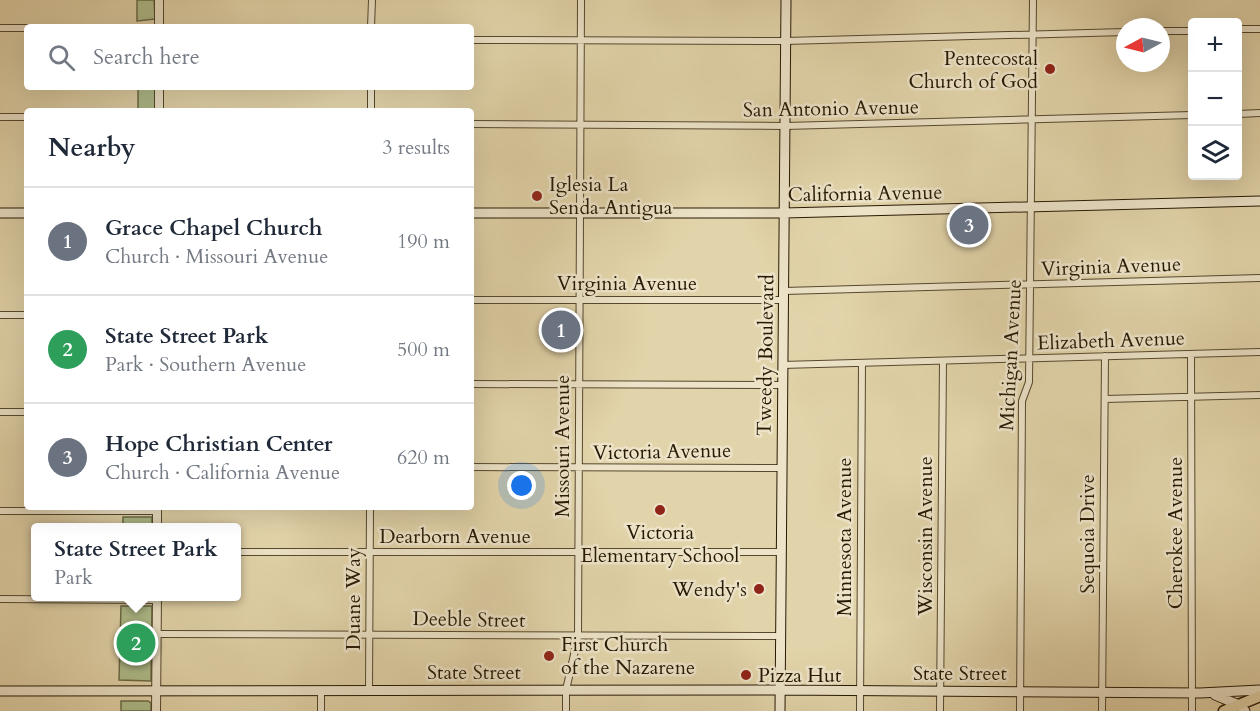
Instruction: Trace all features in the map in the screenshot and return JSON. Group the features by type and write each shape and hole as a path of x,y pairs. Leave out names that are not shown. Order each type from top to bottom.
{"main road":[{"name":"Tweedy Boulevard","path":"780,711 786,0"},
{"name":"California Avenue","path":"474,213 784,213 1260,201"},
{"path":"0,213 24,213"},
{"name":"State Street","path":"0,691 860,690 1196,693 1260,690"},
{"name":"State Street","path":"1196,693 1221,696 1242,708"},
{"path":"1224,711 1242,708 1260,696"}],"street":[{"path":"159,0 159,24"},
{"path":"371,24 372,0"},
{"name":"Missouri Avenue","path":"566,711 566,690 578,637 581,0"},
{"name":"Michigan Avenue","path":"1020,711 1022,401 1029,381 1033,0"},
{"path":"0,28 24,28"},
{"path":"1242,29 1260,29"},
{"path":"1170,32 1188,31"},
{"path":"474,40 785,41 1116,33"},
{"path":"159,90 159,108"},
{"path":"371,90 371,108"},
{"path":"1242,114 1260,113"},
{"name":"San Antonio Avenue","path":"474,124 785,126 1188,115"},
{"path":"0,117 24,117"},
{"name":"Virginia Avenue","path":"474,300 784,296 1260,278"},
{"path":"0,315 24,315"},
{"name":"Elizabeth Avenue","path":"782,365 1260,352"},
{"name":"Cherokee Avenue","path":"1191,354 1196,693 1192,711"},
{"name":"Sequoia Drive","path":"1102,711 1105,356"},
{"name":"Wisconsin Avenue","path":"940,711 943,361"},
{"name":"Minnesota Avenue","path":"860,711 862,363"},
{"path":"474,384 782,385"},
{"path":"1104,399 1260,395"},
{"path":"0,412 24,412"},
{"name":"Victoria Avenue","path":"474,467 782,468"},
{"path":"0,511 78,510"},
{"name":"Duane Way","path":"369,690 370,510"},
{"name":"Dearborn Avenue","path":"241,552 781,552"},
{"path":"0,599 31,599"},
{"path":"156,711 157,601"},
{"name":"Deeble Street","path":"157,634 780,636"},
{"path":"321,690 321,711"}],"green space":[{"path":"137,0 154,0 155,19 137,21"},
{"path":"138,90 155,90 155,108 138,108"},
{"path":"123,517 152,517 152,523 123,523"},
{"path":"121,606 152,606 151,681 119,680"},
{"path":"121,701 148,701 151,703 151,711 121,711"}],"place":[{"name":"Pentecostal Church of God","path":"1050,69"},
{"name":"Iglesia La Senda Antigua","path":"537,196"},
{"name":"Hope Christian Center","path":"969,225"},
{"name":"Grace Chapel Church","path":"561,330"},
{"name":"Victoria Elementary School","path":"660,510"},
{"name":"Wendy's","path":"759,589"},
{"name":"State Street Park","path":"136,643"},
{"name":"First Church of the Nazarene","path":"549,656"},
{"name":"Pizza Hut","path":"746,675"}]}
